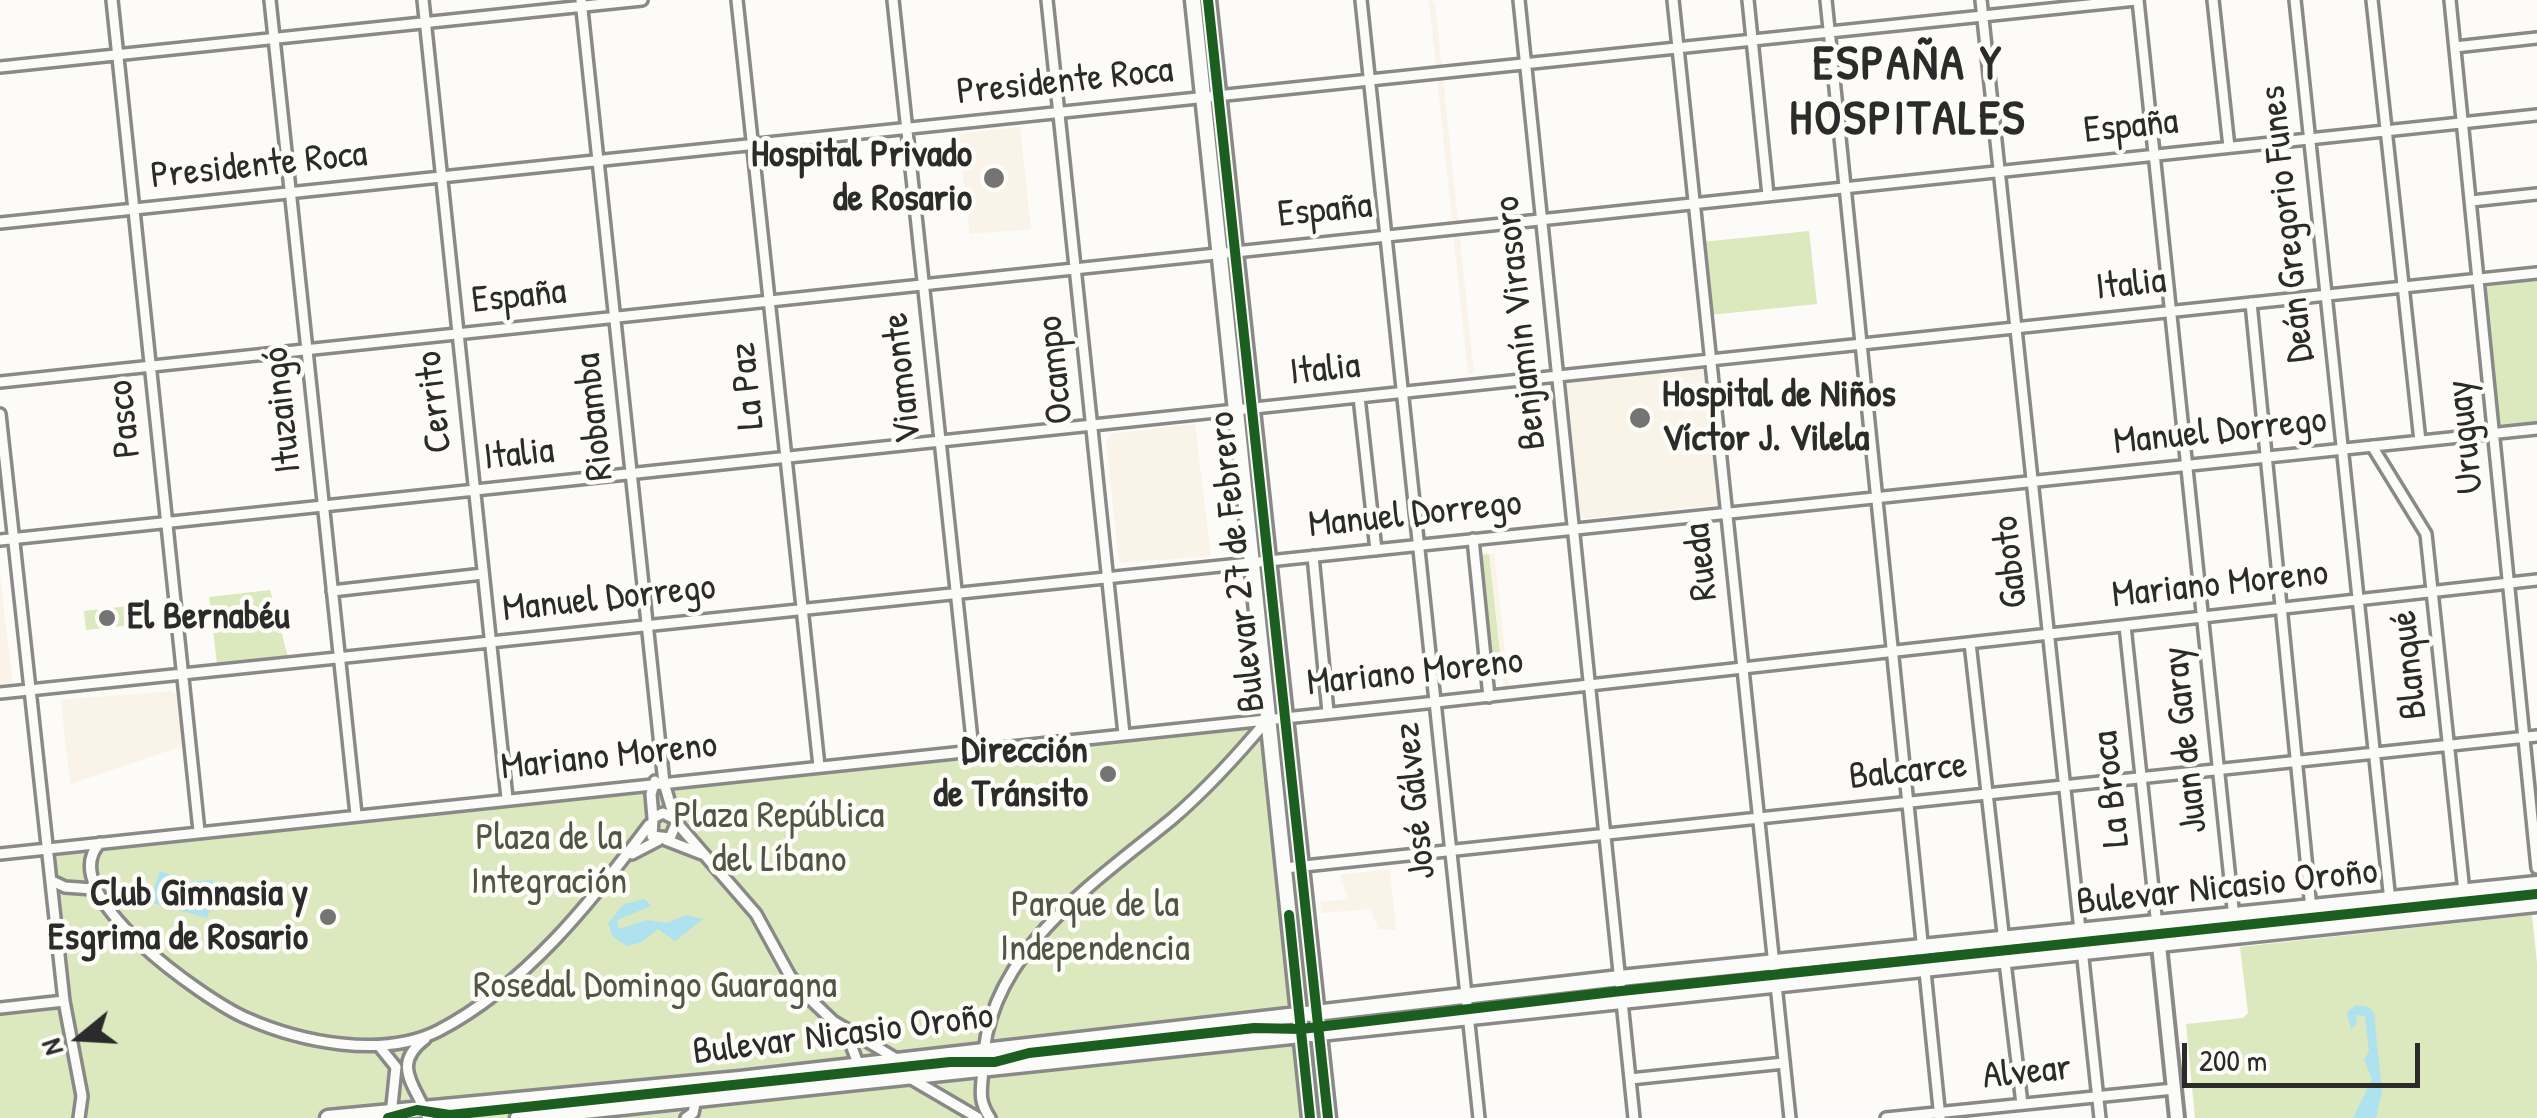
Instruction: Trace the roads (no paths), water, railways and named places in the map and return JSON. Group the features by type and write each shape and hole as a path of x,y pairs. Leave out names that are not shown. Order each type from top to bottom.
{"main road":[{"name":"Bulevar 27 de Febrero","path":"1193,0 1211,97"},
{"name":"Bulevar 27 de Febrero","path":"1208,0 1211,97 1260,562 1277,717 1301,866 1328,1118"},
{"name":"Bulevar 27 de Febrero","path":"1277,717 1285,868 1310,1118"},
{"name":"Bulevar Nicasio Oroño","path":"328,1118 426,1112 1318,1015 1620,978 2004,942 2537,884"},
{"name":"Bulevar Nicasio Oroño","path":"518,1118 1167,1046 1777,987 2537,904"}],"street":[{"name":"Pasco","path":"112,0 199,831"},
{"name":"Ituzaingó","path":"270,0 356,814"},
{"name":"Cerrito","path":"423,0 507,798"},
{"path":"0,67 582,3 642,0"},
{"name":"La Paz","path":"737,0 819,766"},
{"name":"Viamonte","path":"893,0 973,749"},
{"name":"Ocampo","path":"1047,0 1124,734"},
{"name":"José Gálvez","path":"1361,0 1479,1118"},
{"name":"Benjamín Virasoro","path":"1518,0 1634,1118"},
{"name":"Rueda","path":"1673,0 1790,1118"},
{"path":"1748,0 1768,195"},
{"path":"1826,0 1940,1115"},
{"name":"Gaboto","path":"1981,0 2100,1118"},
{"name":"Presidente Roca","path":"0,223 2137,0"},
{"name":"Juan de Garay","path":"2137,0 2236,937"},
{"path":"2212,0 2229,147"},
{"name":"Deán Gregorio Funes","path":"2294,0 2392,920"},
{"path":"2372,0 2420,441"},
{"name":"Uruguay","path":"2450,0 2537,868"},
{"name":"Riobamba","path":"582,3 662,767 659,784"},
{"path":"2455,47 2537,38"},
{"name":"España","path":"0,382 2537,115"},
{"path":"2471,201 2537,194"},
{"name":"Italia","path":"0,540 2537,273"},
{"path":"2251,303 2311,909"},
{"path":"1359,397 1376,550"},
{"path":"0,414 64,1001 82,1096 79,1118"},
{"name":"Manuel Dorrego","path":"0,693 2537,429"},
{"name":"Blanqué","path":"2372,446 2426,534 2464,892"},
{"path":"1473,540 1489,696"},
{"path":"1313,556 1328,712"},
{"path":"332,591 483,574"},
{"name":"Mariano Moreno","path":"0,854 1589,686 2537,580"},
{"name":"La Broca","path":"2125,626 2177,1118"},
{"path":"1970,643 2004,942"},
{"path":"990,1118 980,1099 982,1049 1007,986 1056,913 1174,818 1277,717"},
{"name":"Balcarce","path":"1285,868 2537,736"},
{"path":"659,784 674,819 756,914 790,976 843,1027 895,1058"},
{"path":"426,1112 412,1091 406,1066 414,1048 538,955 626,859 651,821 659,784"},
{"path":"651,821 663,814 674,819"},
{"path":"626,859 675,832 674,819"},
{"path":"651,821 663,840 708,859"},
{"path":"100,843 89,862 94,889 147,948 202,994 278,1031 378,1046 437,1031"},
{"path":"52,881 65,887 94,889"},
{"path":"2005,962 2022,1104"},
{"path":"0,1008 64,1001"},
{"path":"843,1027 865,1082"},
{"path":"378,1046 396,1067 392,1114"},
{"path":"1630,1079 1784,1064"},
{"path":"908,1077 978,1118"},
{"name":"Alvear","path":"1886,1118 2174,1088"},
{"path":"686,1118 693,1113 696,1099"}],"water":[{"path":"160,871 189,882 213,880 216,895 207,918 149,902"},
{"path":"645,899 651,906 617,920 619,929 647,920 667,923 686,915 703,919 675,941 658,929 642,942 627,946 613,937 608,923 624,904"},
{"path":"2356,1005 2369,1007 2374,1013 2382,1091 2376,1118 2353,1118 2372,1079 2364,1060 2369,1051 2365,1016 2356,1015 2357,1023 2351,1030 2347,1012"}],"place":[{"name":"Hospital Privado de Rosario","path":"994,178"},
{"name":"Hospital de Niños Víctor J. Vilela","path":"1640,418"},
{"name":"El Bernabéu","path":"107,618"},
{"name":"Dirección de Tránsito","path":"1108,774"},
{"name":"Club Gimnasia y Esgrima de Rosario","path":"328,917"}],"district":[{"name":"ESPAÑA Y HOSPITALES","path":"1908,94"}],"park label":[{"name":"Plaza República del Líbano","path":"779,839"},
{"name":"Plaza de la Integración","path":"549,861"},
{"name":"Parque de la Independencia","path":"1095,928"},
{"name":"Rosedal Domingo Guaragna","path":"655,987"}]}
